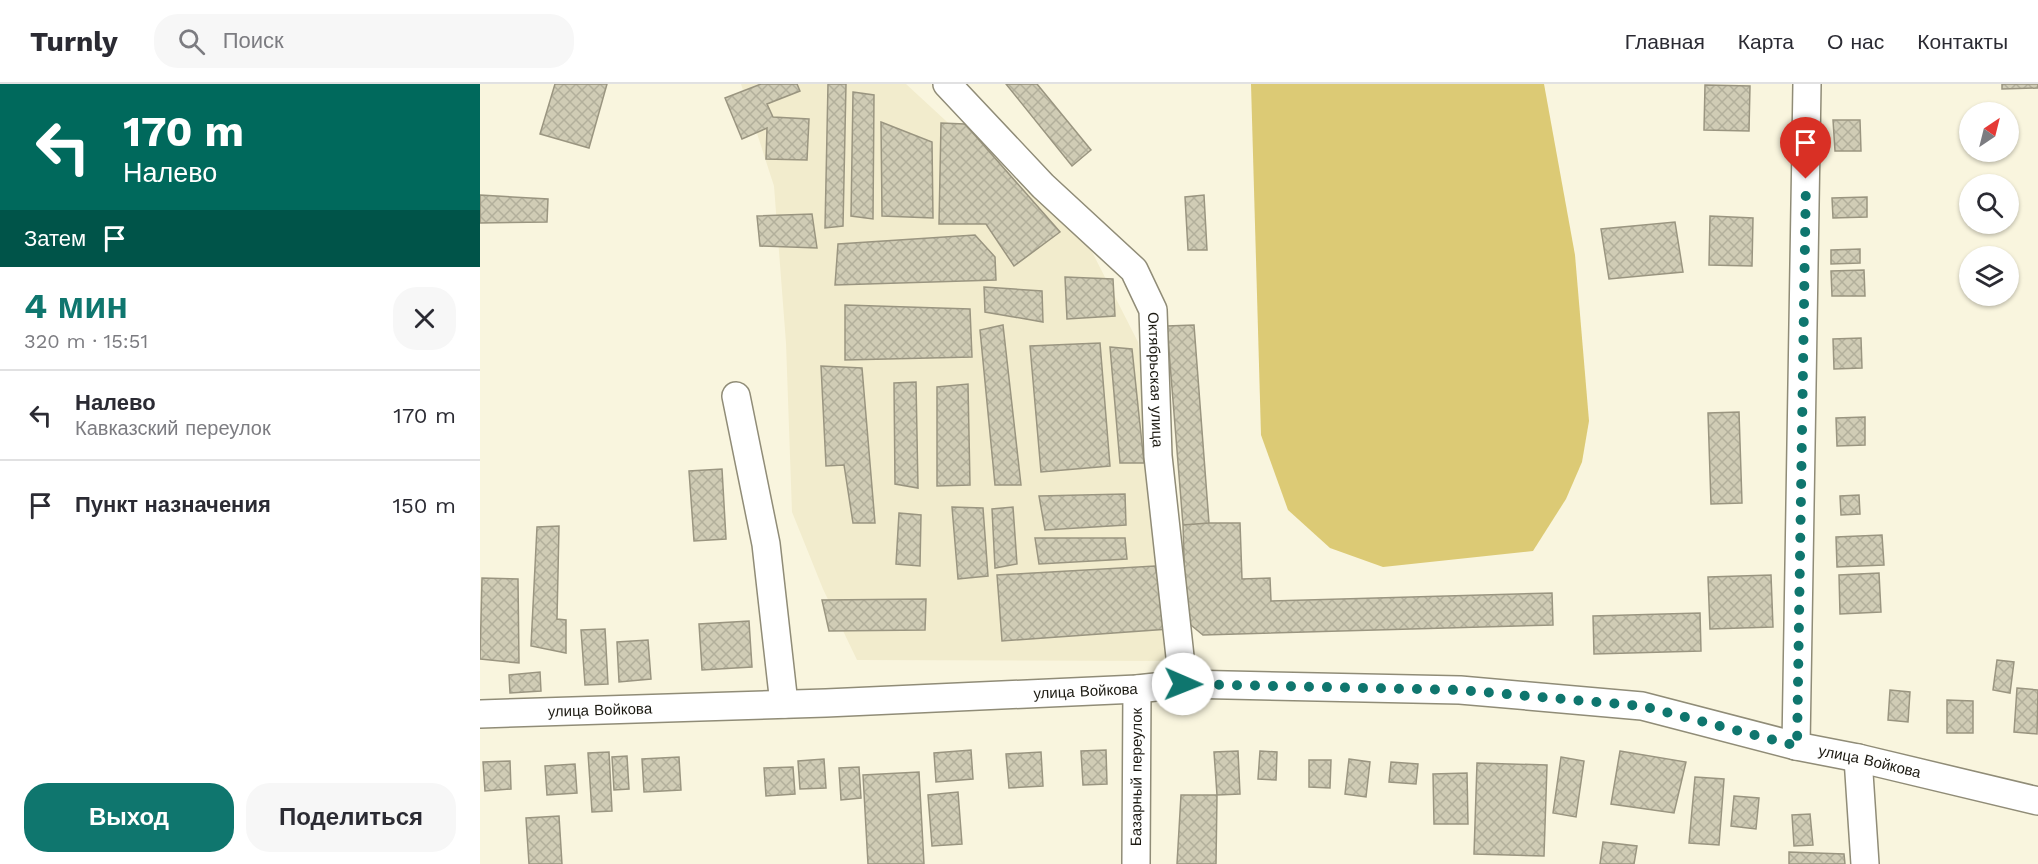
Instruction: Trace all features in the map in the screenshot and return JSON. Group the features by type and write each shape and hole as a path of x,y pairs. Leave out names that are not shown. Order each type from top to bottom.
{"street":[{"name":"Октябрьская улица","path":"947,84 1043,186 1134,270 1153,310 1158,456 1183,684"},
{"path":"1797,746 1807,84"},
{"path":"736,396 766,544 783,704"},
{"name":"улица Войкова","path":"480,714 1137,689 1183,684 1460,690 1642,706 1797,746 2038,801"},
{"name":"Базарный переулок","path":"1136,864 1137,689"},
{"path":"1858,759 1865,864"}],"shaded area":[{"path":"741,84 906,84 971,144 1087,242 1138,342 1173,661 857,660 823,589 792,512 786,343 774,186"},
{"path":"1251,84 1544,84 1575,255 1589,421 1582,462 1566,499 1533,551 1383,567 1330,548 1288,510 1261,435"}],"building":[{"path":"555,84 607,84 589,148 540,134"},
{"path":"761,84 797,84 800,91 767,104 773,117 809,119 807,160 766,159 767,128 742,139 725,98"},
{"path":"828,84 846,84 843,226 825,228"},
{"path":"1006,84 1037,84 1091,150 1072,166"},
{"path":"2002,84 2038,84 2038,88 2002,89"},
{"path":"1705,85 1750,86 1749,131 1704,130"},
{"path":"853,92 874,95 873,219 851,216"},
{"path":"1833,120 1860,120 1861,151 1835,151"},
{"path":"881,122 932,142 933,218 882,216"},
{"path":"941,123 965,124 1060,232 1014,266 986,224 939,224"},
{"path":"480,195 548,199 547,222 480,223"},
{"path":"1204,195 1207,250 1188,250 1185,197"},
{"path":"1867,197 1867,217 1833,218 1832,198"},
{"path":"812,214 817,248 760,246 757,216"},
{"path":"1710,216 1753,218 1752,266 1709,265"},
{"path":"1675,222 1683,272 1609,279 1601,229"},
{"path":"975,235 995,257 996,280 835,285 838,244"},
{"path":"1860,249 1860,263 1831,264 1831,250"},
{"path":"1864,270 1865,296 1832,296 1831,271"},
{"path":"1065,277 1113,279 1115,316 1067,319"},
{"path":"984,287 1042,291 1043,322 985,312"},
{"path":"845,305 970,309 972,357 845,360"},
{"path":"1003,325 1021,485 995,485 980,330"},
{"path":"1194,325 1209,523 1183,525 1167,326"},
{"path":"1861,338 1862,368 1834,369 1833,339"},
{"path":"1100,343 1110,466 1041,472 1030,346"},
{"path":"1110,347 1132,349 1144,463 1120,463"},
{"path":"821,366 862,368 875,523 853,523 844,465 826,466"},
{"path":"916,382 918,488 895,484 894,383"},
{"path":"968,384 970,485 937,486 937,387"},
{"path":"1739,412 1742,503 1711,504 1708,413"},
{"path":"1865,417 1865,445 1837,446 1836,418"},
{"path":"722,469 726,539 694,541 689,471"},
{"path":"1125,494 1126,525 1045,530 1039,496"},
{"path":"1859,495 1860,514 1841,515 1840,496"},
{"path":"952,507 983,508 988,576 958,579"},
{"path":"1013,507 1017,564 995,568 992,509"},
{"path":"899,513 921,515 920,566 896,564"},
{"path":"1240,523 1242,579 1270,578 1271,601 1552,593 1553,625 1203,635 1186,621 1183,525"},
{"path":"559,526 557,619 566,620 566,653 531,646 537,527"},
{"path":"1882,535 1884,565 1837,567 1836,537"},
{"path":"1035,538 1125,538 1127,559 1039,564"},
{"path":"1155,566 1169,629 1002,641 997,575"},
{"path":"1879,573 1881,612 1840,614 1839,575"},
{"path":"1771,575 1773,627 1710,629 1708,577"},
{"path":"482,578 518,579 519,663 480,659"},
{"path":"926,599 925,630 829,631 822,600"},
{"path":"1700,613 1701,651 1594,654 1593,616"},
{"path":"749,621 752,667 702,670 699,624"},
{"path":"605,629 608,684 585,685 581,630"},
{"path":"648,640 651,679 619,682 617,642"},
{"path":"1997,660 2014,662 2010,693 1993,690"},
{"path":"540,672 541,691 510,693 509,675"},
{"path":"2017,688 2038,690 2037,734 2014,732"},
{"path":"1890,690 1910,692 1908,722 1888,720"},
{"path":"1947,700 1973,701 1973,733 1947,733"},
{"path":"971,750 973,779 936,782 934,753"},
{"path":"1106,750 1107,784 1083,785 1081,751"},
{"path":"1238,751 1240,794 1217,795 1214,752"},
{"path":"1260,751 1277,752 1276,780 1258,779"},
{"path":"1620,751 1686,762 1674,813 1611,804"},
{"path":"609,752 612,811 592,812 588,753"},
{"path":"1041,752 1043,786 1009,788 1006,754"},
{"path":"627,756 629,789 614,790 612,757"},
{"path":"679,757 681,790 644,792 642,759"},
{"path":"1561,757 1584,761 1576,817 1553,813"},
{"path":"824,759 826,788 800,789 798,761"},
{"path":"1349,759 1370,762 1366,797 1345,794"},
{"path":"1309,760 1331,760 1330,788 1309,787"},
{"path":"510,761 511,789 485,791 483,762"},
{"path":"1391,762 1418,764 1416,784 1389,782"},
{"path":"1477,763 1547,765 1544,856 1474,854"},
{"path":"575,764 577,793 547,795 545,766"},
{"path":"793,767 795,794 766,796 764,768"},
{"path":"859,767 861,798 841,800 839,768"},
{"path":"919,772 924,864 868,864 863,775"},
{"path":"1467,773 1468,824 1434,824 1433,774"},
{"path":"1695,777 1724,779 1719,845 1689,843"},
{"path":"958,792 962,844 932,846 928,795"},
{"path":"1181,795 1217,795 1216,864 1177,864"},
{"path":"1734,796 1759,798 1756,829 1731,826"},
{"path":"1810,814 1813,845 1794,846 1792,815"},
{"path":"559,816 562,864 529,864 526,818"},
{"path":"1603,842 1637,846 1634,864 1600,864"},
{"path":"1789,852 1844,854 1845,864 1789,864"}],"route":[{"path":"1183,684 1460,690 1642,706 1797,746 1806,179"}]}
